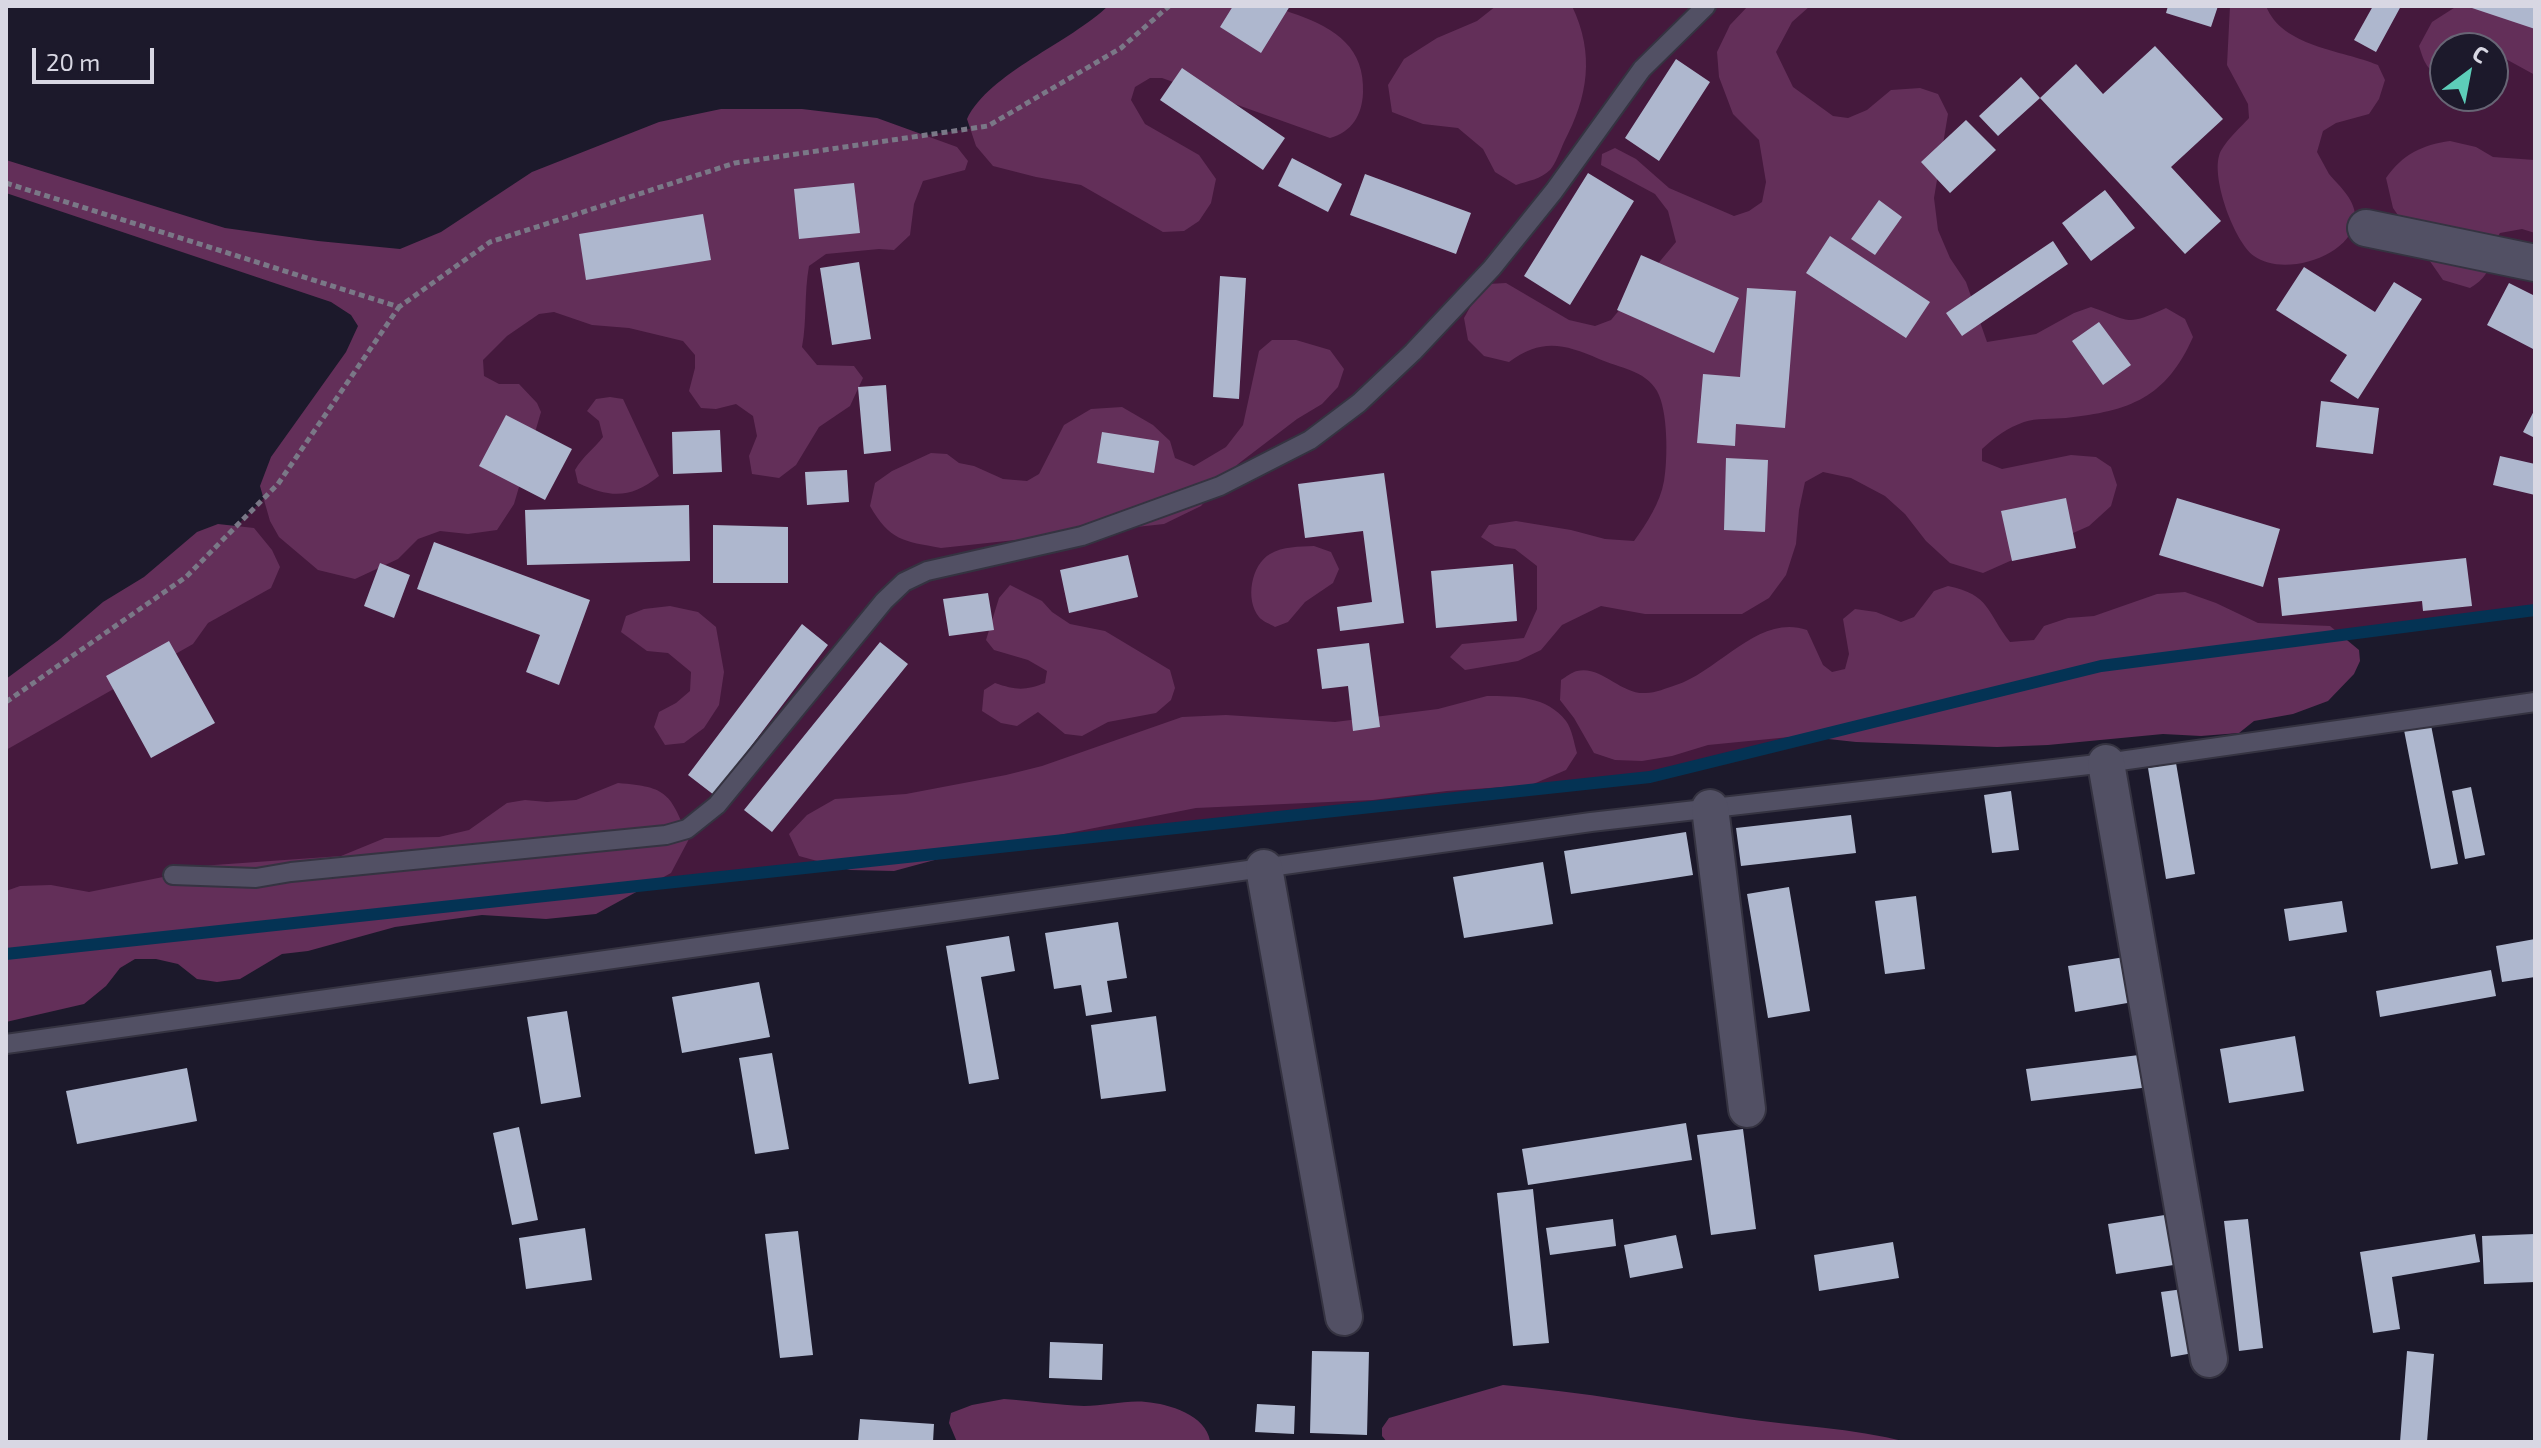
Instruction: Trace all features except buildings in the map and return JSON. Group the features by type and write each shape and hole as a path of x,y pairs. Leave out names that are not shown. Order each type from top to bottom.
{"street":[{"path":"2366,228 2535,263"},
{"path":"2106,763 2209,1359"},
{"path":"1710,808 1747,1109"},
{"path":"1264,868 1344,1317"}],"lane":[{"path":"173,875 256,878 666,835 687,829 717,805 884,601 904,582 927,571 1082,536 1220,486 1310,440 1359,403 1413,352 1492,268 1554,191 1642,69 1706,6"},
{"path":"6,1044 1591,822 2106,763 2535,702"}],"path":[{"path":"6,702 186,577 278,484 399,307 490,242 735,163 988,126 1121,48 1169,6"},
{"path":"6,183 399,307"}],"shaded area":[{"path":"1108,6 1269,6 1312,21 1336,34 1353,52 1362,77 1361,108 1350,127 1330,138 1162,78 1150,78 1135,87 1131,100 1145,124 1199,155 1216,179 1211,203 1199,221 1184,231 1163,232 1081,185 993,166 976,146 967,119 978,102 993,87"},
{"path":"1169,6 2535,6 2535,610 2101,666 1650,777 6,954 6,702 186,577 278,484 735,163 988,126"},
{"path":"1496,6 1572,6 1584,41 1586,58 1579,109 1554,164 1543,176 1516,185 1495,172 1483,149 1458,128 1423,124 1392,112 1388,85 1404,59 1437,38 1477,21"},
{"path":"1748,6 1810,6 1792,22 1776,52 1793,87 1833,116 1848,118 1867,110 1891,90 1920,88 1938,94 1948,114 1934,198 1938,230 1950,258 1966,282 1987,342 2036,334 2091,307 2128,320 2166,308 2185,319 2193,337 2171,374 2143,398 2109,411 2024,422 2002,433 1982,449 1982,461 2002,469 2071,455 2096,457 2111,467 2117,485 2111,506 2089,526 1983,573 1950,563 1885,496 1851,478 1823,472 1805,482 1796,544 1786,575 1769,598 1742,614 1645,614 1601,606 1562,625 1541,650 1518,661 1465,670 1450,657 1462,644 1524,638 1537,609 1537,566 1515,549 1495,546 1481,537 1489,525 1516,521 1605,539 1634,541 1659,497 1664,481 1666,448 1661,399 1646,378 1564,347 1532,349 1509,362 1484,356 1468,340 1464,318 1488,284 1506,283 1569,320 1595,326 1611,320 1676,242 1668,211 1655,194 1601,165 1602,154 1615,148 1636,159 1669,188 1734,216 1762,202 1766,182 1759,140 1733,114 1719,77 1717,52 1730,25"},
{"path":"2230,6 2266,6 2274,20 2299,39 2378,65 2385,80 2379,99 2369,114 2336,123 2323,131 2317,152 2329,174 2351,201 2355,220 2341,245 2313,260 2281,265 2254,256 2239,237 2226,209 2219,180 2219,156 2227,141 2249,118 2248,104 2227,65"},
{"path":"2457,6 2535,6 2535,75 2509,61 2509,32 2429,32 2429,67 2419,46 2432,22"},
{"path":"721,109 802,109 877,118 957,147 968,161 965,170 923,181 914,204 910,235 894,250 826,254 809,266 802,347 817,365 854,366 863,378 850,406 819,427 796,465 779,478 752,474 749,456 757,436 753,416 736,404 716,409 701,408 689,391 695,355 683,341 629,328 592,325 554,312 539,314 507,336 483,360 484,376 499,384 519,384 537,403 541,412 514,504 497,530 468,534 440,531 418,539 398,559 355,579 318,570 279,537 270,521 260,486 271,457 346,352 358,326 351,315 331,302 6,193 6,160 225,228 400,249 441,232 532,172 659,122"},
{"path":"2450,141 2476,147 2493,157 2535,160 2535,233 2522,229 2500,233 2485,275 2470,288 2443,280 2393,208 2386,178 2414,152"},
{"path":"1272,340 1296,340 1330,350 1344,369 1338,387 1322,404 1238,464 1201,506 1164,524 941,548 899,538 884,526 870,506 875,483 892,471 931,453 947,454 959,463 1003,479 1027,481 1039,474 1064,425 1091,409 1122,407 1153,425 1170,441 1175,458 1194,466 1226,447 1243,425 1259,351"},
{"path":"596,399 623,399 659,476 639,489 620,494 578,483 575,470 603,437 599,421 587,411"},
{"path":"218,524 254,528 272,550 280,567 271,588 208,623 193,644 6,750 6,679 103,602 144,577 197,532"},
{"path":"1314,546 1331,552 1339,569 1333,583 1305,602 1288,622 1275,627 1262,620 1255,610 1251,592 1258,566 1275,551"},
{"path":"1010,585 1042,601 1070,624 1105,631 1170,670 1175,688 1171,700 1156,713 1108,722 1082,736 1065,734 1038,712 1017,726 1001,723 982,711 984,690 995,683 1020,689 1045,683 1047,671 1028,660 994,650 986,640 999,598"},
{"path":"1948,586 1980,600 2010,642 2034,640 2044,626 2068,618 2094,616 2157,594 2185,592 2258,623 2330,626 2359,650 2360,661 2354,674 2328,701 2293,714 2254,721 2239,733 2201,736 2163,734 2048,745 1997,747 1856,742 1800,736 1708,745 1642,761 1615,760 1594,753 1560,700 1561,680 1575,672 1594,672 1628,690 1653,692 1692,678 1756,636 1772,629 1789,627 1807,630 1823,665 1832,672 1845,669 1849,654 1843,619 1855,609 1876,612 1901,622 1914,617 1934,591"},
{"path":"670,606 698,612 716,627 724,672 719,705 704,728 684,743 665,745 654,727 659,712 690,691 691,672 668,653 647,651 621,632 626,616 644,609"},
{"path":"1487,696 1530,699 1558,713 1570,728 1577,753 1566,770 1531,785 1373,800 1196,808 942,858 894,871 850,870 799,856 789,834 807,815 835,799 906,794 1006,775 1042,766 1182,717 1226,715 1335,722 1438,709"},
{"path":"618,783 648,787 666,796 689,839 671,873 596,914 546,919 482,915 395,927 308,951 282,954 240,979 217,982 197,979 178,964 156,959 135,959 120,968 106,986 84,1004 6,1022 6,891 20,886 51,885 89,892 200,866 341,856 385,838 439,837 469,830 507,803 576,800"},
{"path":"1503,1385 1844,1430 1907,1442 1387,1442 1382,1436 1382,1428 1389,1418"},
{"path":"1004,1399 1084,1406 1155,1403 1175,1408 1194,1418 1202,1424 1210,1441 957,1442 949,1423 951,1413"}],"waterway":[{"path":"6,954 1650,777 2101,666 2535,610"}]}
